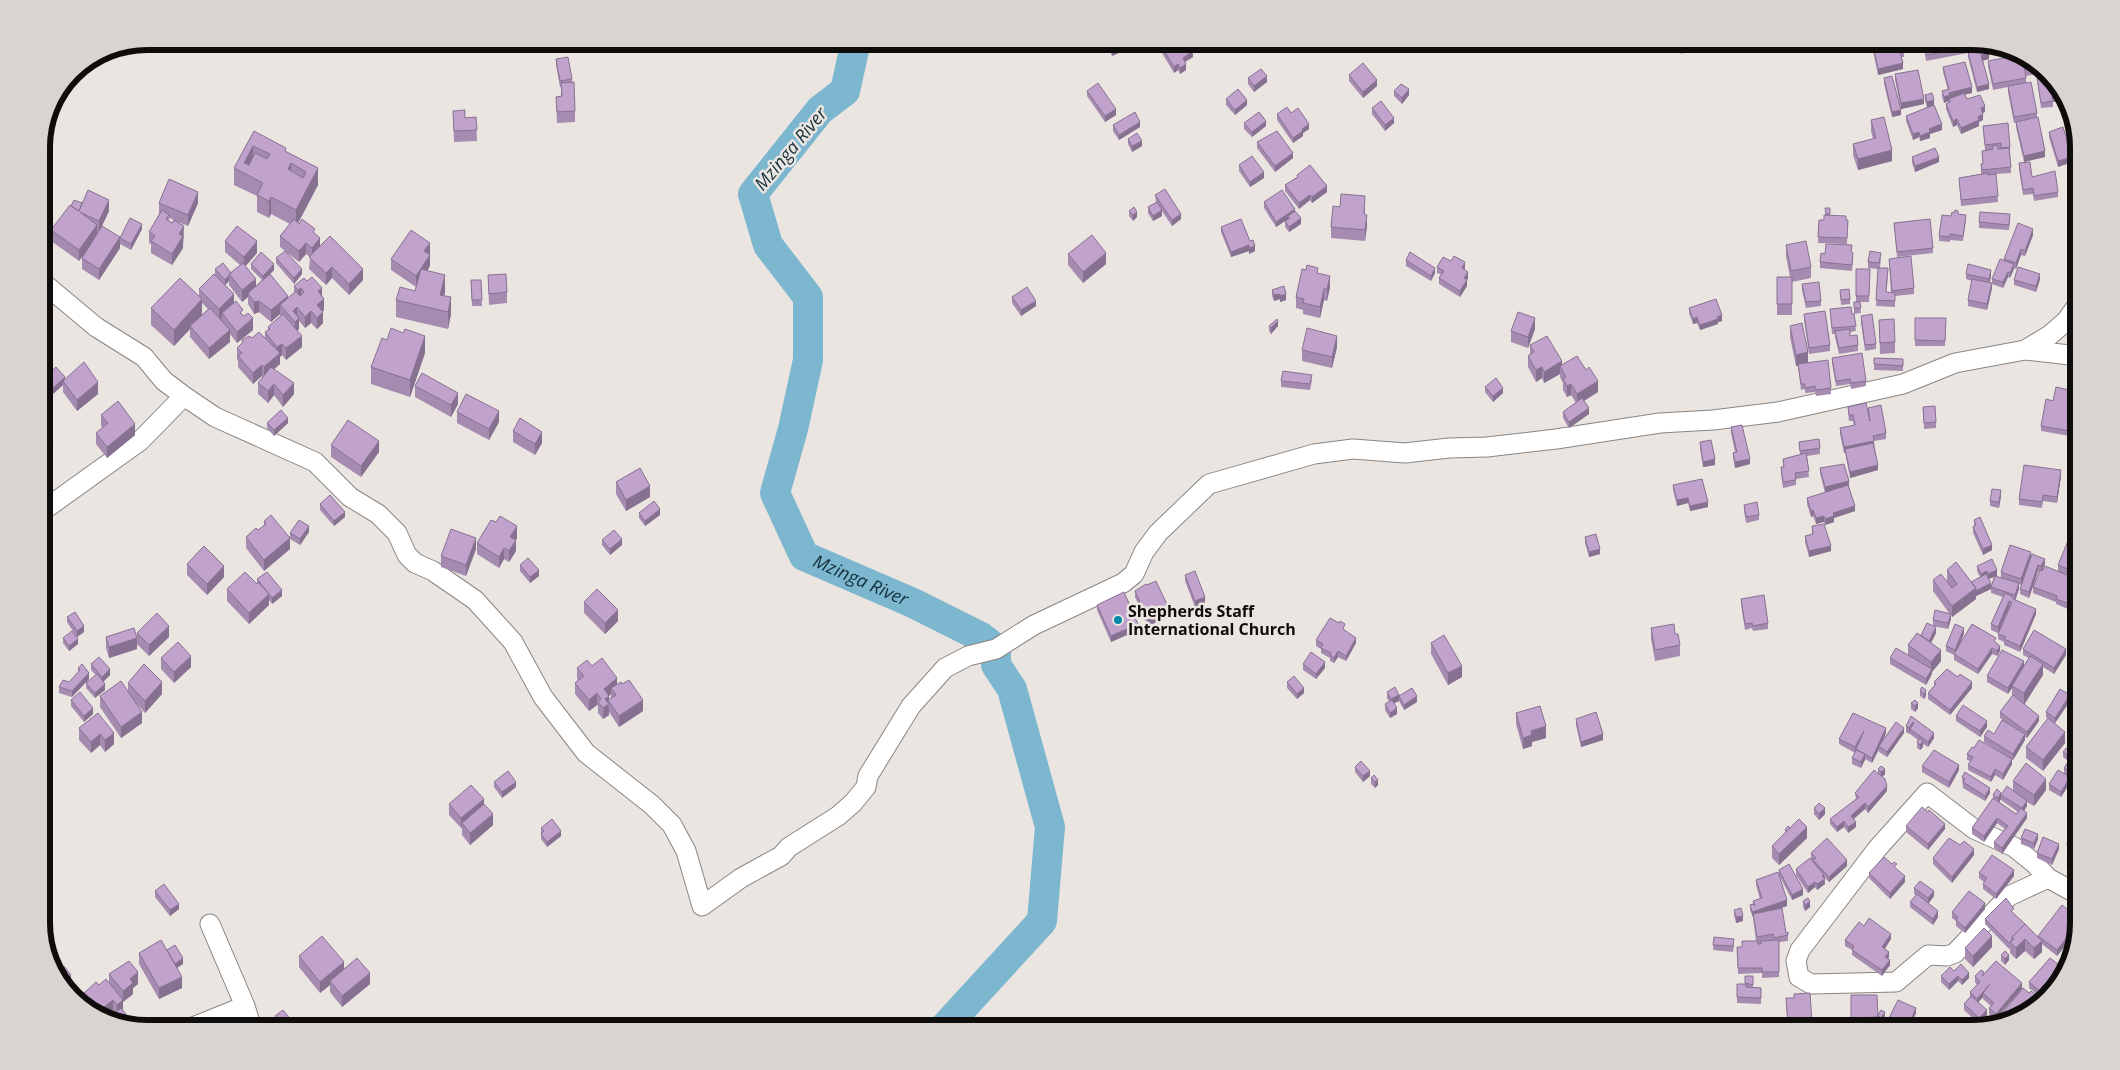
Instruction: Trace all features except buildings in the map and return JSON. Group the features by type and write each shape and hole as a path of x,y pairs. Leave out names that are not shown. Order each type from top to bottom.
{"street":[{"path":"50,288 96,327 144,357 164,380 215,417 315,462 350,497 378,514 397,533 408,555 416,563 433,571 475,600 513,642 543,697 586,753 652,805 672,825 686,851 702,906 741,878 781,856 788,847 838,816 853,803 866,786 868,776 911,706 945,668 968,656 996,649 1034,625 1123,584 1134,574 1144,552 1158,533 1209,484 1314,454 1353,449 1405,453 1449,448 1487,447 1556,440 1660,423 1712,420 1778,412 1903,384 1955,363 2025,350 2070,355"},
{"path":"2025,350 2050,335 2070,315"},
{"path":"50,506 140,441 184,396"},
{"path":"2048,878 2009,896 1955,953 1947,956 1928,955 1896,982 1811,984 1802,980 1797,973 1796,961 1800,950 1877,849 1927,793 1974,830 2014,847 2034,863 2048,878 2070,889"},
{"path":"210,924 249,1020"},
{"path":"210,1020 245,1006"}],"waterway":[{"name":"Mzinga River","path":"854,50 845,91 820,110 753,194 768,245 808,297 808,360 793,429 775,493 804,556 913,603 981,637 996,649 996,665 1012,689 1050,827 1042,921 951,1020"}],"place":[{"name":"Shepherds Staff International Church","path":"1118,620"}]}
